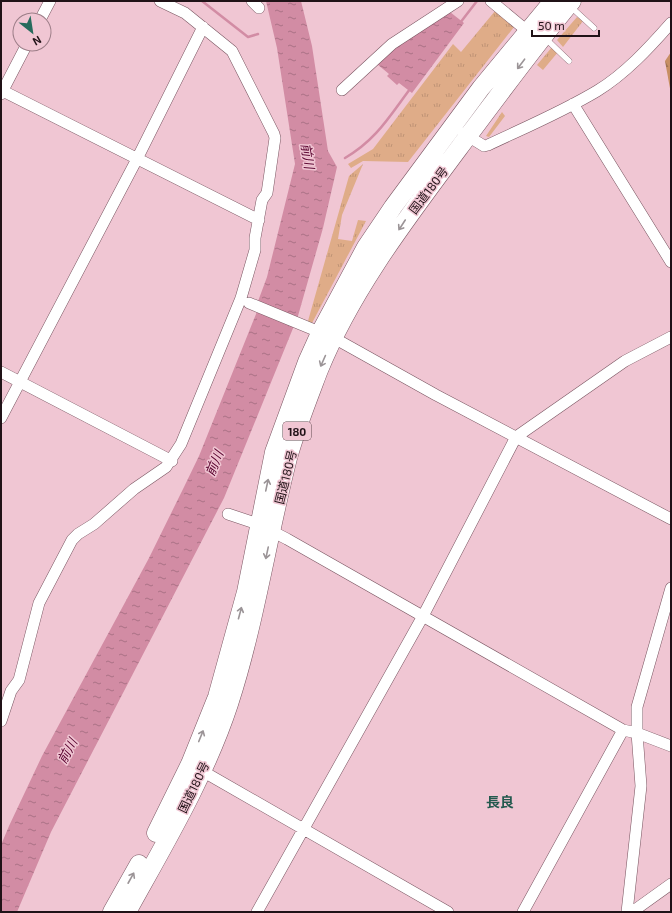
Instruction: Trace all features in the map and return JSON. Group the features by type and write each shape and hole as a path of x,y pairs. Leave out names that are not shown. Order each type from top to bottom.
{"highway":[{"name":"国道180号","path":"328,334 356,296 407,218 468,136 537,36 564,2"},
{"name":"国道180号","path":"127,912 196,768 229,704 257,599 265,528 319,370 328,334 366,247 393,207 481,88 537,36"},
{"name":"国道180号","path":"112,912 159,828 196,768"}],"street":[{"path":"44,12 50,1"},
{"path":"1,721 3,706 18,680 39,603 72,540 78,534 94,524 134,489 166,467 172,461 201,399 241,298 256,250 255,238 262,200 267,193 275,138 274,134 235,55 185,13 160,1"},
{"path":"342,90 392,44 458,1"},
{"path":"492,1 537,36"},
{"path":"453,126 484,146 488,145 573,104 598,90 625,70 671,23"},
{"path":"1,418 137,159 203,27"},
{"path":"23,52 2,91 259,220"},
{"path":"573,104 671,262"},
{"path":"251,304 328,334 516,437 671,519"},
{"path":"256,912 423,616 516,437 625,361 671,337"},
{"path":"1,372 172,461"},
{"path":"228,514 265,528 287,539 623,730 637,733 671,746"},
{"path":"627,912 641,786 636,707 671,588"},
{"path":"522,912 623,730"},
{"path":"196,768 302,830 448,912"},
{"path":"632,912 671,884"}],"lane":[{"path":"564,2 594,28"},
{"path":"537,36 569,61"}],"green space":[{"path":"495,11 514,27 408,162 363,161 351,168 348,164 373,149 453,44 461,52"},
{"path":"577,17 583,21 563,47 557,40"},
{"path":"552,47 558,52 543,70 537,65"},
{"path":"671,52 671,94 665,61"},
{"path":"502,112 505,116 489,137 486,136"},
{"path":"363,164 342,215 338,239 352,241 358,220 366,221 311,325 308,321 349,176"}],"water":[{"name":"前川","path":"266,1 301,1 312,46 328,151 337,167 323,228 298,316 224,498 51,832 17,912 1,912 1,845 9,826 42,756 149,558 199,456 258,309 257,304 267,277 295,164 277,48"},
{"path":"450,12 464,23 412,93 399,83 397,85 387,76 389,74 377,64 395,47"}],"waterway":[{"path":"202,1 248,37 258,34"},
{"path":"460,23 477,1"},
{"path":"345,158 374,136 410,89"}],"district":[{"name":"長良","path":"500,801"}]}
